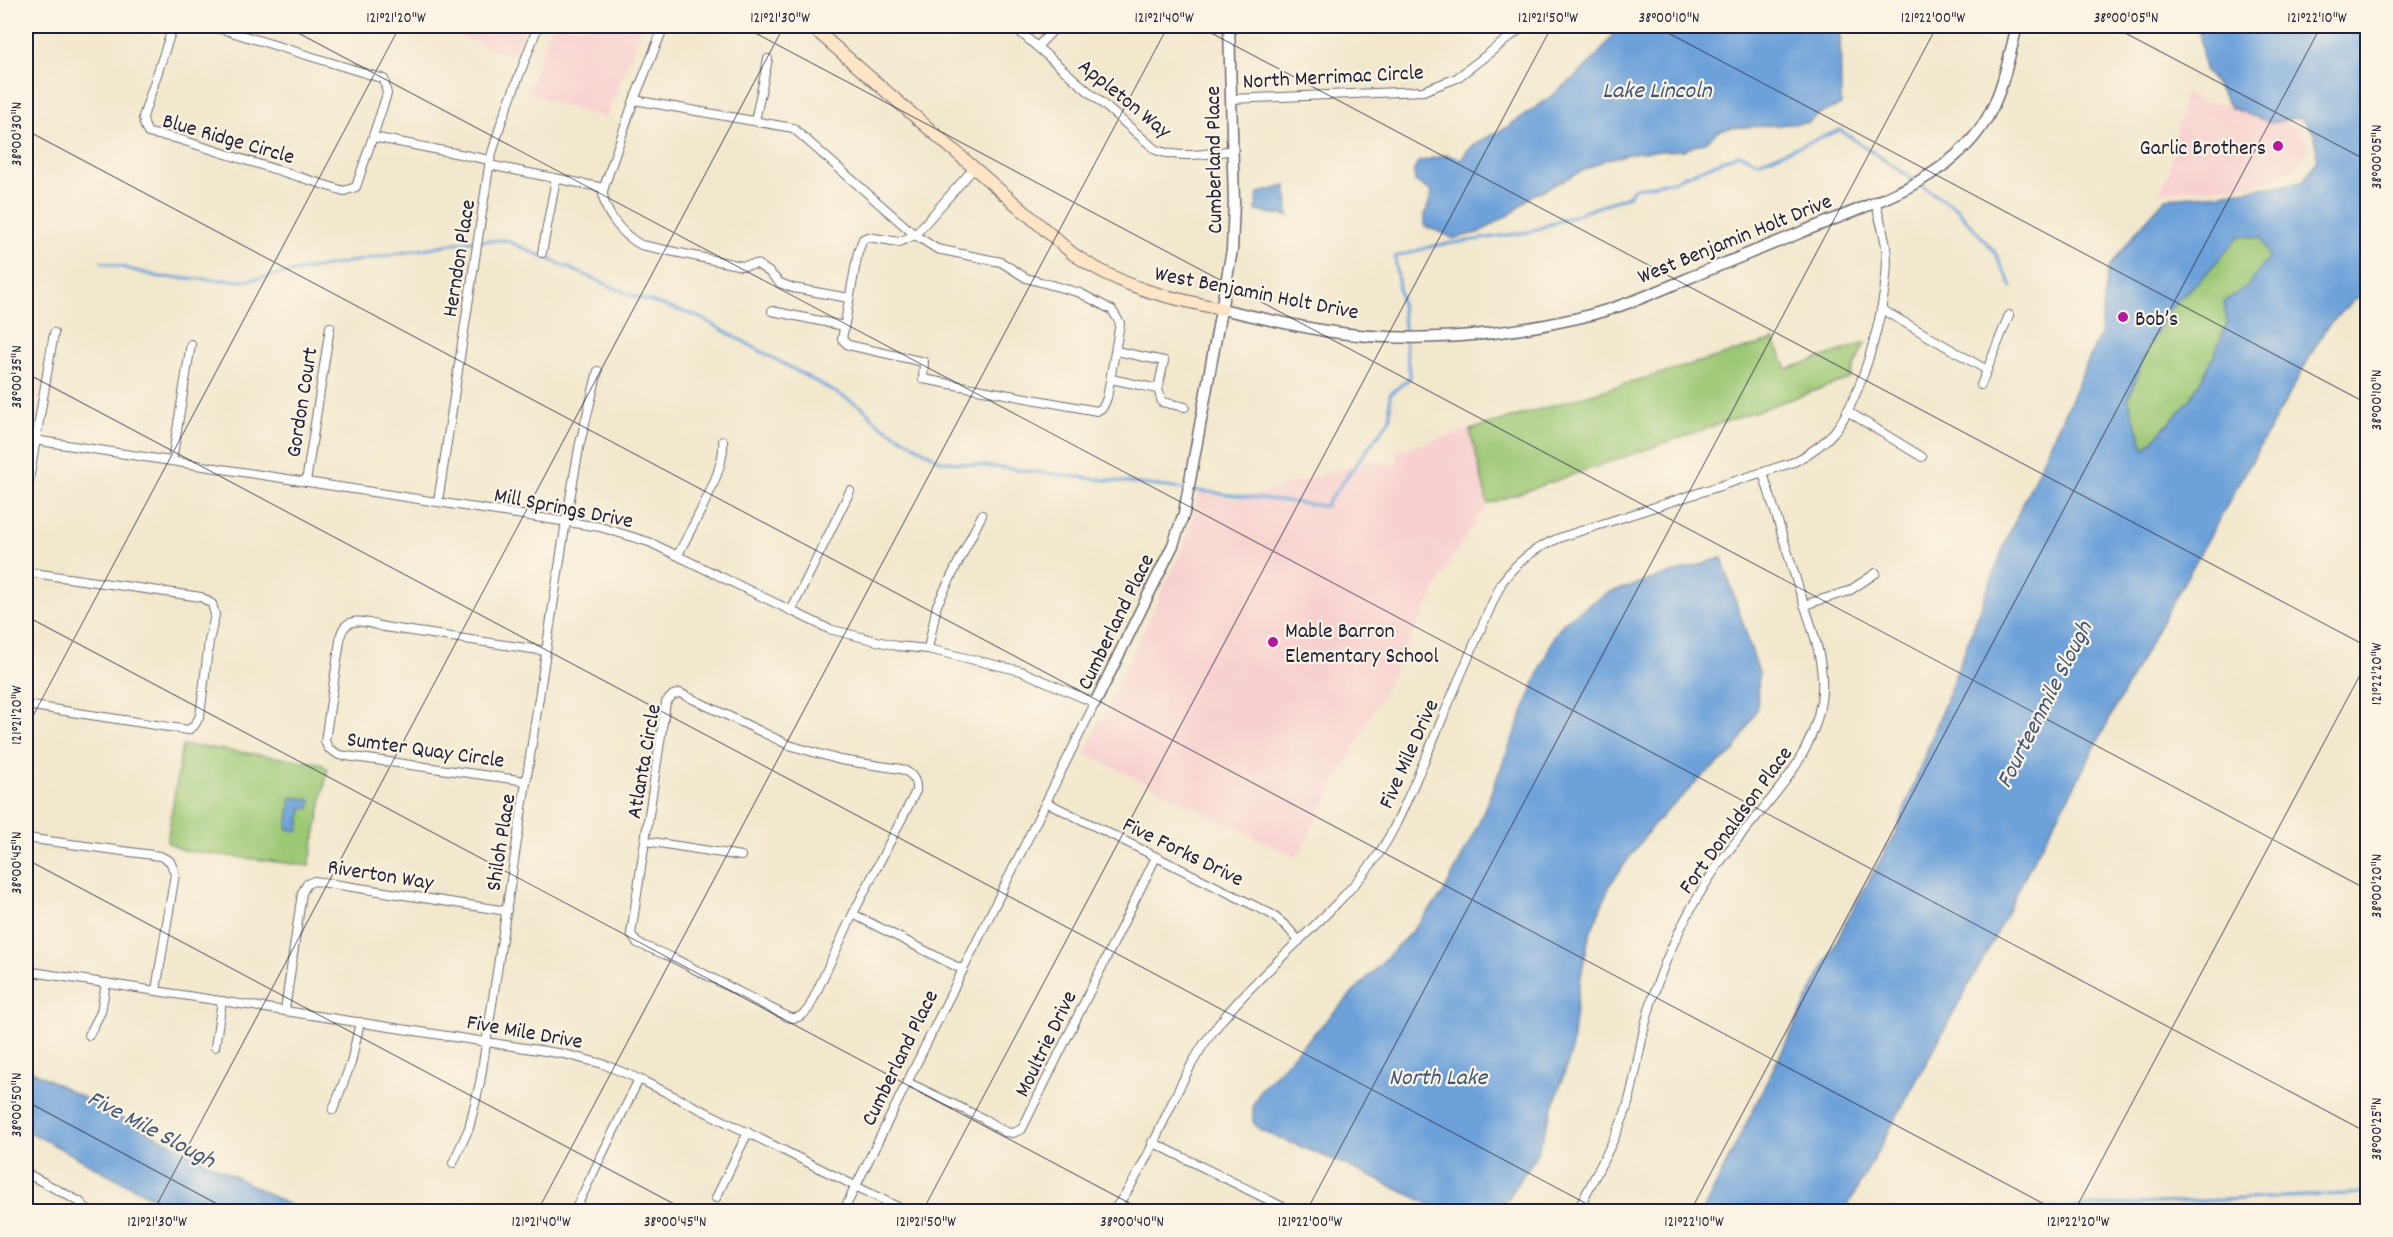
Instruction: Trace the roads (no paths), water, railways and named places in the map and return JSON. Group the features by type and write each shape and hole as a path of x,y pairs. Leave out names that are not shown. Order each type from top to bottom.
{"main road":[{"name":"West Benjamin Holt Drive","path":"811,26 1073,255 1100,273 1149,293 1222,309"}],"street":[{"name":"Blue Ridge Circle","path":"172,26 143,117 148,133 175,138 344,191 349,191 358,185 387,94 384,79 212,26"},
{"name":"Herndon Place","path":"438,502 490,162 501,123 538,26"},
{"path":"664,26 634,100 604,188 603,199 609,213 630,239 641,245 742,266 757,264 770,272 780,283 793,288 849,298"},
{"name":"Appleton Way","path":"1013,26 1156,150 1178,155 1233,150"},
{"path":"1037,47 1057,26"},
{"name":"Cumberland Place","path":"843,1212 1179,530 1222,309 1234,228 1229,26"},
{"name":"North Merrimac Circle","path":"1231,99 1423,91 1447,83 1466,71 1524,26"},
{"name":"West Benjamin Holt Drive","path":"1222,309 1327,331 1374,335 1452,336 1513,331 1580,318 1611,308 1875,202 1941,168 1976,134 2000,92 2017,26"},
{"path":"755,121 768,58"},
{"path":"634,100 799,131 915,235 937,249 1001,262 1026,278 1080,294 1112,310 1120,322 1116,351 1107,398 1103,407 1096,411 923,379 924,362 848,345 842,339 858,252 863,239 868,237 899,242 915,235 974,168"},
{"path":"373,136 604,188"},
{"path":"542,253 556,179"},
{"name":"Five Mile Drive","path":"1112,1212 1128,1190 1185,1076 1212,1033 1231,1009 1350,890 1374,860 1391,833 1502,582 1516,564 1536,549 1562,537 1794,462 1818,447 1835,431 1847,411 1862,376 1881,309 1887,269 1886,246 1875,202"},
{"path":"1881,309 1987,370"},
{"path":"772,311 844,326"},
{"path":"1981,385 2009,315"},
{"name":"Gordon Court","path":"306,482 330,327"},
{"path":"26,498 34,440 54,333"},
{"path":"172,461 191,344"},
{"path":"1116,351 1164,361 1158,389 1162,402 1185,407"},
{"name":"Shiloh Place","path":"453,1163 464,1142 474,1111 487,1041 566,521 580,443 598,371"},
{"path":"1111,379 1158,389"},
{"path":"1847,411 1922,457"},
{"name":"Mill Springs Drive","path":"34,440 600,527 649,542 829,629 897,646 928,650 1022,671 1095,704"},
{"path":"678,555 717,474 724,454 723,441"},
{"name":"Fort Donaldson Place","path":"1577,1212 1625,1112 1645,1024 1656,986 1672,946 1716,867 1795,770 1808,747 1816,726 1821,699 1820,663 1763,473"},
{"path":"792,611 850,491"},
{"path":"928,650 937,605 982,515"},
{"path":"26,572 201,597 212,604 215,615 208,649 199,721 188,730 26,705"},
{"path":"1804,605 1850,591 1876,573"},
{"name":"Sumter Quay Circle","path":"526,781 339,755 328,748 326,733 332,708 341,634 352,622 361,621 384,627 546,651"},
{"name":"Atlanta Circle","path":"680,693 789,745 840,760 907,771 915,779 916,791 808,1008 798,1018 788,1017 634,940 631,926 646,841 666,702 673,695 680,693"},
{"name":"Five Forks Drive","path":"1046,802 1270,914 1286,926 1299,941"},
{"path":"26,838 160,856 170,861 175,874 156,990"},
{"path":"646,841 741,856"},
{"name":"Moultrie Drive","path":"907,1082 1005,1132 1013,1133 1022,1130 1156,857"},
{"name":"Riverton Way","path":"285,1010 302,893 307,884 314,881 507,911"},
{"path":"854,914 963,970"},
{"name":"Five Mile Drive","path":"26,971 564,1053 603,1064 639,1079 908,1212"},
{"path":"89,1035 101,1012 106,983"},
{"path":"215,1047 222,1001"},
{"path":"333,1110 351,1063 360,1022"},
{"path":"574,1212 639,1079"},
{"path":"716,1198 748,1132"},
{"path":"1152,1142 1293,1212"},
{"path":"26,1173 80,1202 89,1212"}],"water":[{"name":"Lake Lincoln","path":"1617,26 1840,26 1841,105 1819,114 1808,123 1731,128 1720,130 1707,141 1684,150 1639,152 1607,159 1531,196 1514,212 1480,232 1453,239 1425,226 1425,215 1432,192 1415,181 1414,170 1418,162 1446,155 1462,159 1474,145 1510,125 1570,81 1599,53"},
{"name":"Fourteenmile Slough","path":"2198,26 2367,26 2367,299 2355,299 2326,328 2140,661 2029,868 1994,939 1845,1211 1703,1211 1848,918 1896,832 2008,536 2100,335 2108,269 2166,198 2220,194 2303,182 2317,160 2315,133 2300,117 2271,123 2232,108 2205,70","holes":["2239,236 2261,237 2269,257 2250,284 2224,302 2227,323 2214,356 2190,400 2145,449 2128,400 2147,349 2172,306 2206,274"]},
{"path":"1287,186 1288,216 1256,211 1258,193"},
{"name":"North Lake","path":"1722,558 1759,673 1757,709 1734,752 1705,774 1653,825 1611,883 1589,936 1578,991 1571,1053 1552,1110 1536,1156 1500,1211 1444,1211 1344,1164 1262,1131 1253,1122 1253,1105 1261,1089 1412,931 1443,894 1478,825 1553,638 1564,622 1607,593"},
{"path":"291,797 311,800 310,808 302,808 299,831 287,829"},
{"name":"Five Mile Slough","path":"26,1068 301,1211 177,1211 26,1130"}],"waterway":[{"path":"1405,334 1395,257 1433,246 1529,232 1628,196 1635,188 1673,181 1739,154 1759,162 1840,130 1914,180"},
{"path":"1919,184 1956,208 1994,251 2012,287"},
{"path":"102,262 160,277 243,281 468,241 505,240 633,296 697,316 862,407 879,424 941,461 1184,489"},
{"path":"1191,490 1325,506 1390,419 1390,394 1410,378 1405,340"},
{"path":"1965,1212 2368,1193"}],"place":[{"name":"Garlic Brothers","path":"2278,146"},
{"name":"Bob’s","path":"2123,317"},
{"name":"Mable Barron Elementary School","path":"1273,642"}]}
